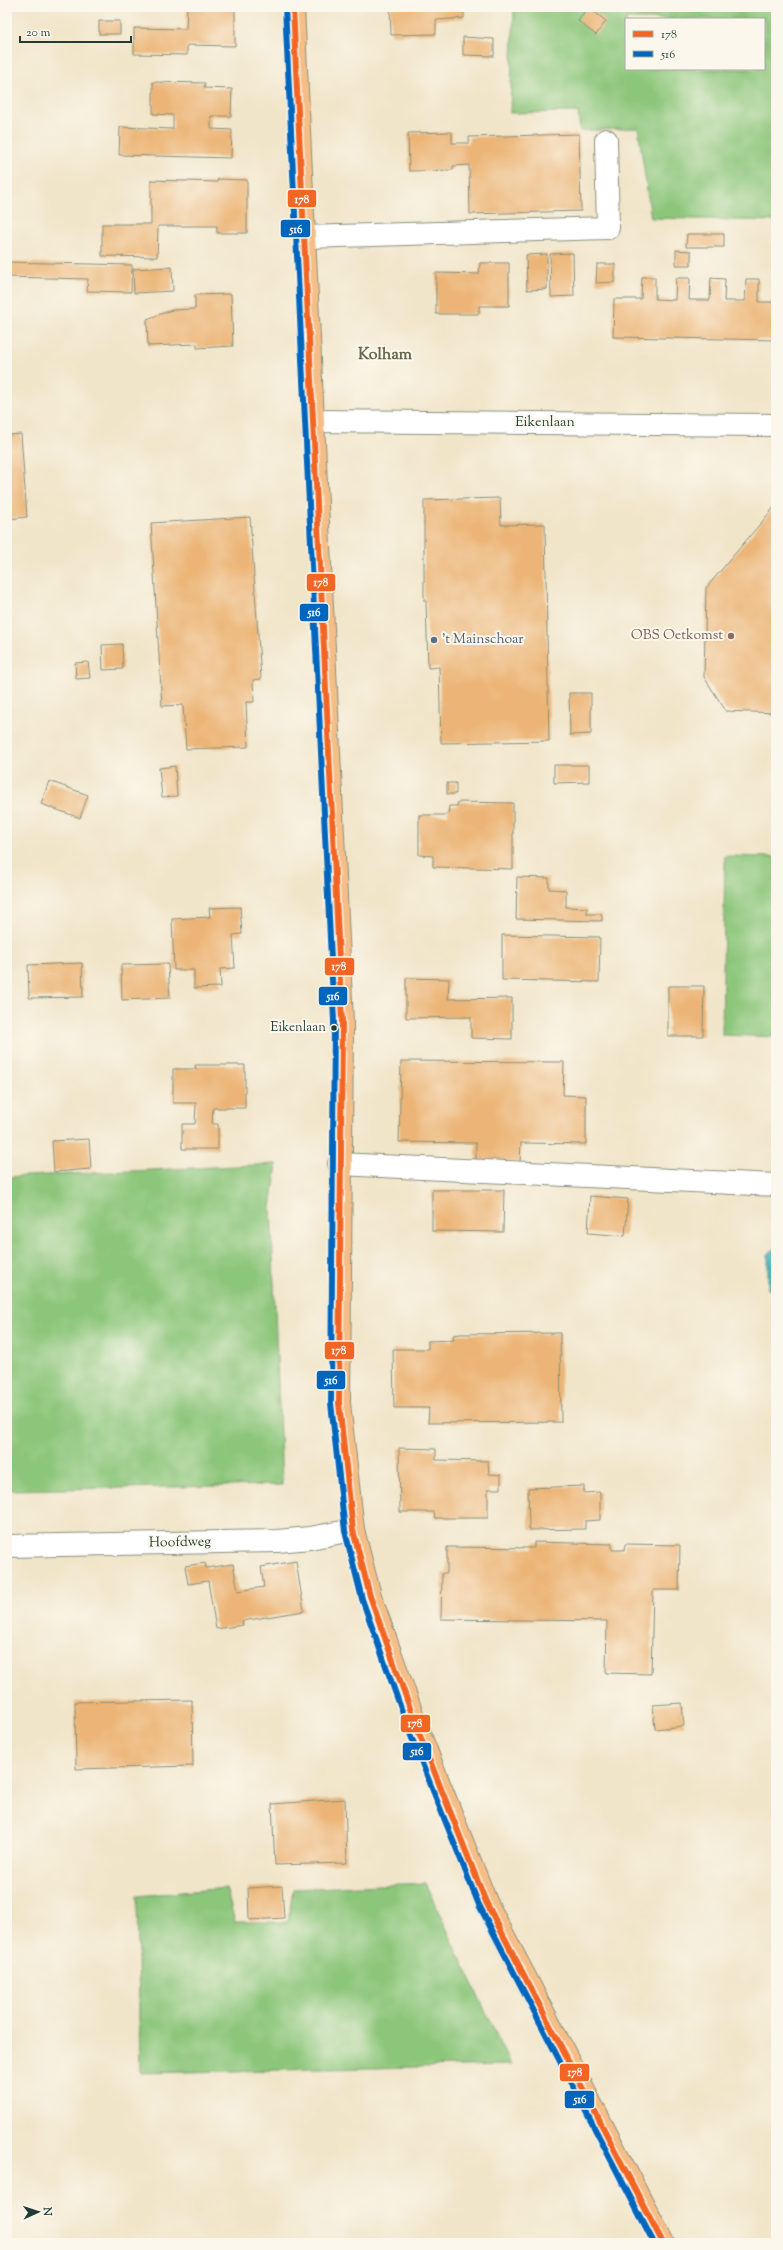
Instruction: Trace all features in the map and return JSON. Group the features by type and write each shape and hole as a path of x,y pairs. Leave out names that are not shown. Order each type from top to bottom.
{"main road":[{"path":"293,7 342,1021 339,1164 339,1403 353,1530 370,1596 412,1714 486,1902 663,2243"}],"street":[{"path":"305,237 608,228 606,140"},
{"name":"Eikenlaan","path":"313,421 776,425"},
{"path":"339,1164 776,1185"},
{"name":"Hoofdweg","path":"7,1546 277,1541 310,1538 353,1530"}],"green space":[{"path":"514,7 776,7 776,221 651,218 638,128 580,131 578,112 510,113"},
{"path":"725,856 776,857 776,1037 722,1035"},
{"path":"277,1164 271,1207 282,1485 7,1490 7,1177"},
{"path":"425,1883 511,2065 140,2073 137,1896 226,1888 235,1922 288,1922 293,1889"}],"water":[{"path":"776,1246 776,1294 768,1289 768,1254"}],"building":[{"path":"187,7 235,7 235,46 187,45 187,55 134,54 134,28 186,29"},
{"path":"390,7 464,7 464,18 436,20 436,34 391,35"},
{"path":"588,7 606,21 596,35 578,21"},
{"path":"99,21 120,21 120,34 99,34"},
{"path":"463,37 494,39 494,56 463,55"},
{"path":"153,82 205,83 204,88 232,89 231,116 211,116 211,129 232,130 231,158 119,155 120,127 173,129 173,115 153,114"},
{"path":"452,132 452,143 469,143 469,137 579,134 581,211 470,214 469,165 453,166 453,170 409,171 408,133"},
{"path":"218,179 247,180 247,233 217,233 217,226 158,226 157,257 102,256 102,224 151,224 151,180 217,182"},
{"path":"687,234 724,234 724,247 686,247"},
{"path":"676,250 691,251 691,265 676,265"},
{"path":"573,253 574,296 551,297 550,254"},
{"path":"547,254 547,289 527,290 526,255"},
{"path":"7,262 132,265 131,292 87,291 88,279 7,277"},
{"path":"480,263 509,263 509,306 479,306 479,314 436,314 436,273 479,274"},
{"path":"597,264 615,264 615,282 596,283"},
{"path":"172,267 173,291 134,293 133,269"},
{"path":"642,277 655,277 655,299 675,300 676,278 690,278 689,300 710,300 711,278 725,279 724,301 745,301 746,279 759,279 759,302 776,302 776,340 613,337 614,299 641,299"},
{"path":"231,294 233,346 197,348 197,344 148,346 147,319 172,310 195,309 195,295"},
{"path":"21,434 27,517 7,519 7,435"},
{"path":"500,498 501,525 545,524 549,741 441,743 439,667 428,668 426,601 424,601 424,500"},
{"path":"776,505 776,713 726,711 704,677 706,588"},
{"path":"250,517 261,679 253,680 254,702 246,702 248,747 186,749 183,705 162,706 151,523"},
{"path":"122,644 123,669 103,670 102,645"},
{"path":"88,662 90,678 76,679 75,663"},
{"path":"569,693 591,693 591,734 570,735"},
{"path":"554,765 589,765 589,782 554,783"},
{"path":"175,766 177,796 162,797 159,768"},
{"path":"49,781 88,795 80,818 41,804"},
{"path":"447,783 456,783 456,794 447,794"},
{"path":"458,802 513,803 513,869 433,867 433,856 419,855 419,815 448,815 449,806 457,806"},
{"path":"517,877 549,878 549,889 566,890 566,907 587,908 587,914 602,914 602,921 516,919"},
{"path":"240,907 242,934 233,935 235,968 220,969 221,987 194,988 194,970 174,970 172,919 210,917 209,908"},
{"path":"502,935 600,937 599,982 502,980"},
{"path":"82,963 83,997 29,998 28,965"},
{"path":"168,964 170,998 122,1000 121,965"},
{"path":"406,978 449,979 448,999 512,998 512,1039 471,1038 471,1017 406,1018"},
{"path":"668,986 704,986 703,1036 668,1036"},
{"path":"401,1061 564,1062 563,1095 586,1096 586,1144 521,1143 520,1162 476,1161 476,1143 399,1142"},
{"path":"195,1065 245,1065 245,1108 213,1108 212,1124 218,1124 218,1149 182,1149 182,1124 195,1124 196,1103 173,1103 173,1069 196,1069"},
{"path":"89,1139 91,1169 54,1172 52,1141"},
{"path":"432,1190 504,1190 503,1232 432,1231"},
{"path":"590,1196 628,1199 625,1236 588,1233"},
{"path":"560,1333 561,1422 428,1423 429,1408 394,1408 393,1349 428,1349 428,1341 454,1340 453,1335 460,1334"},
{"path":"399,1448 436,1449 436,1460 488,1461 489,1474 501,1475 501,1489 488,1489 488,1518 435,1518 434,1512 400,1512"},
{"path":"584,1486 584,1493 600,1492 600,1520 585,1521 585,1529 529,1530 528,1488"},
{"path":"534,1542 612,1544 612,1550 624,1550 625,1544 680,1545 679,1590 653,1590 651,1674 606,1673 607,1621 441,1619 442,1573 447,1573 447,1547 534,1548"},
{"path":"296,1561 304,1611 242,1621 243,1625 216,1629 208,1581 188,1584 185,1566 205,1563 206,1568 233,1564 238,1591 264,1587 261,1567"},
{"path":"192,1700 193,1766 76,1769 75,1702"},
{"path":"682,1703 684,1726 655,1729 653,1705"},
{"path":"345,1799 347,1863 275,1865 272,1804"},
{"path":"282,1886 284,1918 249,1920 248,1888"}],"transit line":[{"name":"516","path":"285,7 334,1021 331,1403 345,1531 362,1599 409,1731 479,1905 654,2243"},
{"name":"178","path":"293,7 342,1021 339,1403 353,1530 370,1596 417,1728 486,1902 663,2243"}],"place":[{"name":"OBS Oetkomst","path":"731,636"},
{"name":"'t Mainschoar","path":"434,640"},
{"name":"Eikenlaan","path":"334,1028"}],"district":[{"name":"Kolham","path":"385,355"}]}
